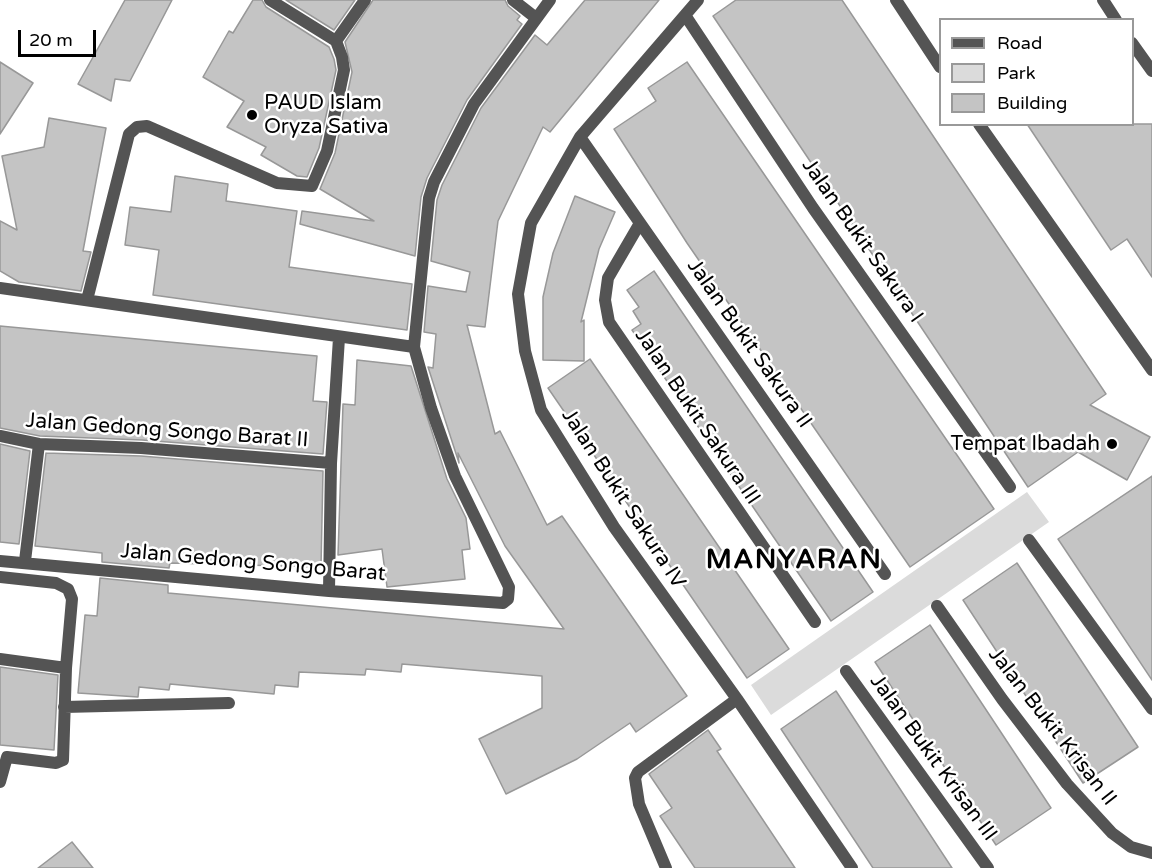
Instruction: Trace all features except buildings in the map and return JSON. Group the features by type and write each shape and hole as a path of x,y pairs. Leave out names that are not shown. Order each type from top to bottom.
{"street":[{"path":"87,300 129,135 137,127 147,126 277,183 312,186 327,151 344,70 342,57 336,41 270,0"},
{"path":"336,41 365,0"},
{"path":"513,0 536,18"},
{"path":"0,288 414,347 429,198 434,182 474,104 550,0"},
{"name":"Jalan Bukit Sakura IV","path":"698,0 580,137 531,223 518,294 525,351 541,410 614,527 737,699 852,868"},
{"path":"896,0 939,65"},
{"path":"1103,0 1115,18"},
{"name":"Jalan Bukit Sakura I","path":"685,15 813,208 1010,487"},
{"path":"1134,46 1152,71"},
{"path":"980,126 1152,370"},
{"name":"Jalan Bukit Sakura II","path":"580,137 885,574"},
{"name":"Jalan Bukit Sakura III","path":"640,223 608,278 605,300 609,322 815,622"},
{"path":"329,591 331,464 339,338"},
{"name":"Jalan Gedong Songo Barat","path":"0,561 26,561 329,591 503,603 508,599 508,588 455,476 431,408 414,347"},
{"name":"Jalan Gedong Songo Barat II","path":"0,436 39,444 141,448 331,464"},
{"path":"26,561 39,444"},
{"path":"1029,540 1152,709"},
{"path":"0,577 56,583 68,589 72,599 62,762 9,757 2,772"},
{"name":"Jalan Bukit Krisan II","path":"937,606 1002,699 1067,784 1112,833 1131,847 1152,853"},
{"path":"0,659 66,668"},
{"name":"Jalan Bukit Krisan III","path":"846,671 988,868"},
{"path":"666,868 639,804 635,778 638,772 737,699"},
{"path":"64,707 229,703"}],"green space":[{"path":"1027,492 1049,522 771,715 751,685"}],"place":[{"name":"PAUD Islam Oryza Sativa","path":"252,115"},
{"name":"Tempat Ibadah","path":"1112,444"}],"district":[{"name":"MANYARAN","path":"794,561"}]}
